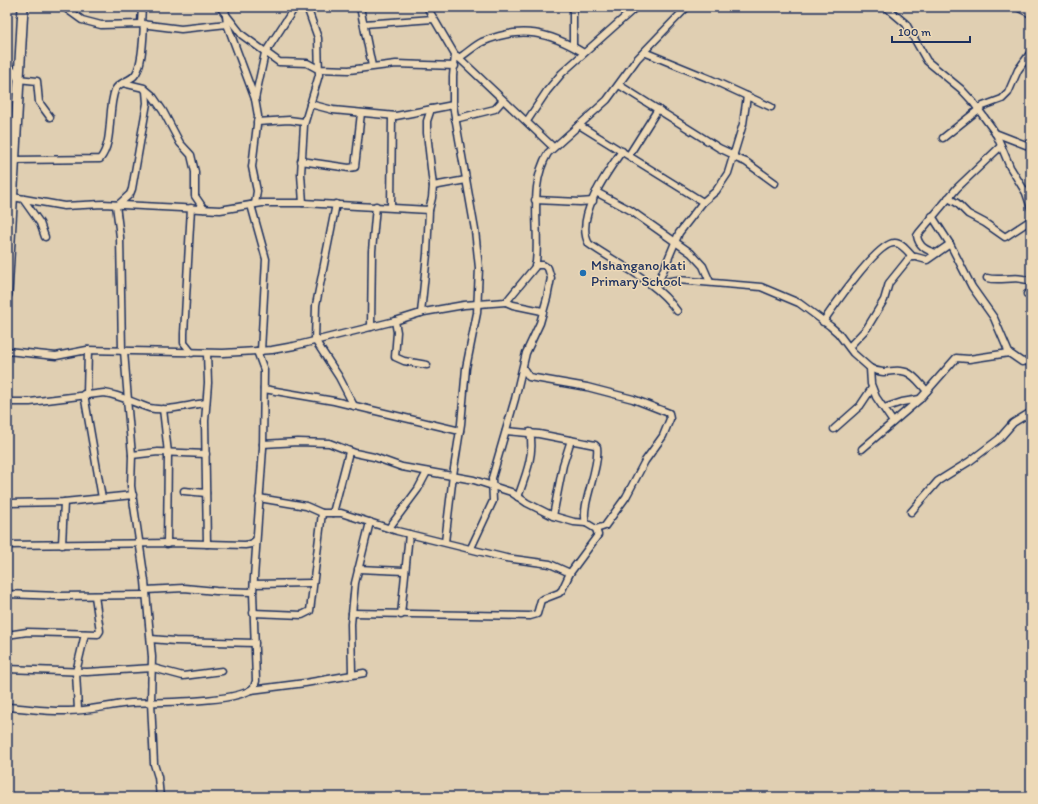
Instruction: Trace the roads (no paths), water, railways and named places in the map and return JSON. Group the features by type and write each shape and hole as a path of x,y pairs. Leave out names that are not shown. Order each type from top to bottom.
{"highway":[{"path":"7,294 10,197 9,173 15,160 18,79 23,7"}],"street":[{"path":"64,7 73,15 92,24 110,26 142,24 181,29 227,21"},
{"path":"15,160 100,159 107,147 109,120 115,91 123,83 135,75 139,66 142,7"},
{"path":"220,7 227,21 255,100 258,116 252,166 257,191 253,205 266,258 259,351 264,370 263,444 253,592 256,681 251,690"},
{"path":"225,7 227,21 242,35 279,62 307,63 318,69 356,70 372,66 396,64 454,66"},
{"path":"255,100 265,53 295,7"},
{"path":"303,203 301,162 304,122 318,80 318,38 307,7"},
{"path":"360,7 372,66"},
{"path":"427,7 457,56 553,147"},
{"path":"573,7 573,46"},
{"path":"527,122 547,90 584,53 636,7"},
{"path":"506,302 535,265 537,247 535,200 544,160 553,147 607,100 644,52 687,7"},
{"path":"886,7 906,24 927,61 949,78 978,109 995,133 1010,167 1026,193 1031,208"},
{"path":"1018,7 1031,14"},
{"path":"364,24 433,18"},
{"path":"445,542 460,431 466,368 474,330 479,268 475,230 453,104 454,66 457,56 482,42 518,32 542,34 573,46 584,53"},
{"path":"644,52 771,107"},
{"path":"943,138 978,109 999,101 1005,96 1018,70 1031,52"},
{"path":"8,64 18,79 37,81 39,102 50,116"},
{"path":"7,82 8,64"},
{"path":"123,83 144,88 158,103 175,136 191,155 195,172 195,196 204,209"},
{"path":"619,84 719,148 746,162 775,183"},
{"path":"117,206 130,194 133,184 145,121 147,94 144,88"},
{"path":"657,285 674,242 703,202 722,182 728,173 743,124 747,96"},
{"path":"455,119 495,109 503,100"},
{"path":"310,104 333,110 392,116 406,115 453,104"},
{"path":"421,313 427,254 429,210 433,186 427,133 427,121 431,109"},
{"path":"629,155 658,109"},
{"path":"301,162 349,168 355,167 361,113"},
{"path":"391,207 392,116"},
{"path":"257,122 289,120 304,122"},
{"path":"579,125 629,155 634,161 703,202"},
{"path":"995,133 1031,147"},
{"path":"937,253 925,249 918,241 917,236 948,198 986,159 1001,146"},
{"path":"622,151 596,192 585,231 585,237 589,244 650,284 657,285 678,280 761,287 799,303 838,333 849,347 870,368 882,373 898,371 906,372 927,392"},
{"path":"433,186 466,180"},
{"path":"596,192 630,210 700,261 707,272 710,282"},
{"path":"10,197 64,206 230,209 253,205 303,203 429,210"},
{"path":"948,198 957,203 968,214 985,222 1003,236 1008,236 1031,220"},
{"path":"23,199 40,223 45,237"},
{"path":"535,200 580,202 593,201"},
{"path":"336,204 317,299 315,340 339,377 354,406"},
{"path":"117,206 120,237 123,351 132,455 132,495 151,639 153,668 151,702 154,764 158,776 160,797"},
{"path":"371,327 372,251 376,206"},
{"path":"191,208 184,301 184,341 185,345 192,353"},
{"path":"932,216 950,244 972,287 999,328 1009,353 1022,362 1031,361"},
{"path":"823,322 868,261 882,247 894,242 899,244 913,257 926,260 950,244"},
{"path":"849,347 870,323 884,300 889,283 908,260 913,257"},
{"path":"471,548 493,501 492,478 526,353 540,323 550,284 550,272 546,266 535,265"},
{"path":"987,278 1020,278 1031,282"},
{"path":"657,285 677,311"},
{"path":"7,351 56,356 88,350 192,353 259,351 280,349 395,321 421,313 477,303 506,302 513,306 542,311"},
{"path":"395,321 397,332 395,358 427,365"},
{"path":"178,352 184,341"},
{"path":"88,350 86,394 102,498"},
{"path":"207,353 207,544"},
{"path":"862,449 920,399 956,358 969,359 1009,353"},
{"path":"523,368 529,377 588,387 633,399 669,412 670,419 663,436 645,461 626,498 605,526 596,529"},
{"path":"870,368 872,388 876,397 893,422"},
{"path":"264,388 354,406 460,431"},
{"path":"834,428 860,406 872,388"},
{"path":"7,402 30,402 86,394 113,394 149,408 163,409 206,403"},
{"path":"884,408 902,402 920,399"},
{"path":"163,409 168,453 167,544"},
{"path":"911,512 938,480 970,461 999,439 1013,423 1031,412"},
{"path":"506,431 530,432 595,445 598,450 584,516 586,523"},
{"path":"518,497 532,445 530,432"},
{"path":"552,516 563,465 571,440"},
{"path":"263,444 318,442 329,444 349,452 374,457 402,467 453,475 511,492 552,516 574,522 586,523 596,529 598,533 597,538 570,573 560,593 541,600 537,614 534,616 352,613"},
{"path":"333,513 349,452"},
{"path":"132,455 168,453 206,454"},
{"path":"389,528 418,489 427,472"},
{"path":"184,492 206,493"},
{"path":"7,503 64,502 132,495"},
{"path":"259,498 306,506 322,513 333,513 355,517 409,534 512,559 550,564 570,573"},
{"path":"62,545 64,502"},
{"path":"253,613 308,614 311,605 312,583 322,513"},
{"path":"352,674 352,613 358,569 370,522"},
{"path":"401,615 404,571 409,534"},
{"path":"7,545 249,545 256,540"},
{"path":"358,569 404,571"},
{"path":"254,584 312,583"},
{"path":"7,594 95,596 146,593 184,588 216,592 253,592"},
{"path":"7,635 27,632 85,634 100,633 95,596"},
{"path":"78,710 76,672 85,634"},
{"path":"151,639 255,643"},
{"path":"7,669 76,672 153,668 183,676 222,671"},
{"path":"7,706 59,711 151,702 180,702 208,699 251,690 364,673"}],"place":[{"name":"Mshangano kati Primary School","path":"583,273"}]}
